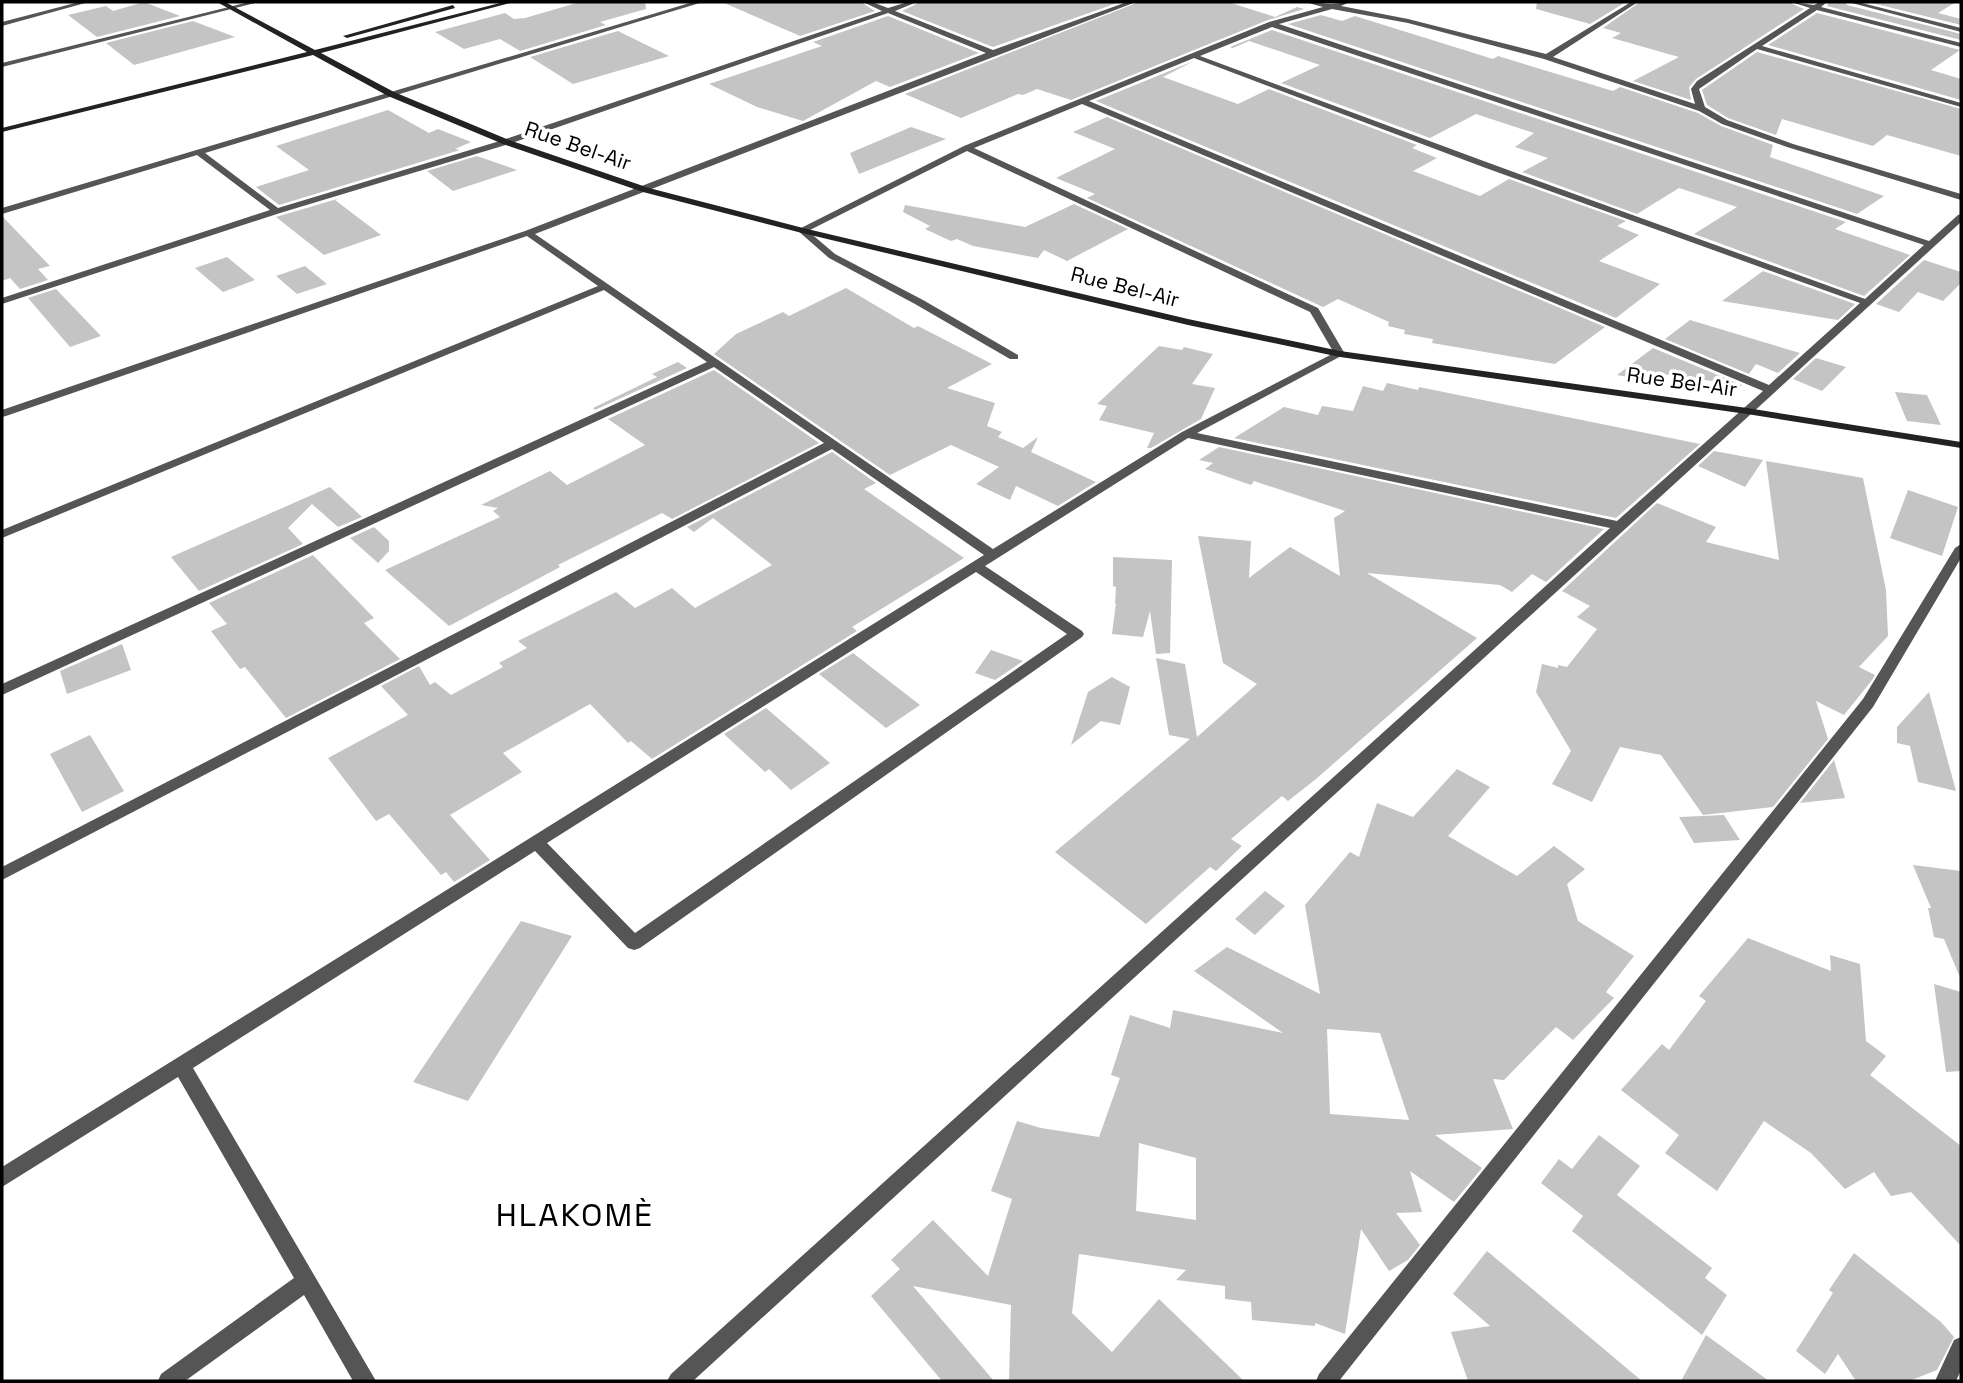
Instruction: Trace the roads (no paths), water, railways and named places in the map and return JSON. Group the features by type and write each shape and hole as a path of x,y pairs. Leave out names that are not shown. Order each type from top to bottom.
{"main road":[{"name":"Rue Bel-Air","path":"220,2 391,94 506,142 646,190 803,230 1188,322 1340,354 1747,411 1961,445"},
{"path":"2,130 310,52 374,39 511,2"},
{"path":"310,52 340,38 462,5"}],"street":[{"path":"2,24 86,2"},
{"path":"2,65 256,2"},
{"path":"2,211 700,2"},
{"path":"866,2 993,53"},
{"path":"2,301 277,211 506,142 914,2"},
{"path":"2,414 528,233 646,190 993,53 1133,2"},
{"path":"1308,2 1408,21 1547,57 1702,109 1732,124 1849,166 1961,197"},
{"path":"1014,357 832,256 803,230 967,148 1272,24 1347,2"},
{"path":"1547,57 1635,2"},
{"path":"1794,2 1961,45"},
{"path":"1702,109 1697,102 1695,89 1700,83 1824,2"},
{"path":"1851,2 1961,30"},
{"path":"1272,24 1930,244"},
{"path":"1754,46 1961,105"},
{"path":"1194,57 1865,302"},
{"path":"1083,102 1771,390"},
{"path":"2,1178 1186,434 1340,354 1314,310 967,148"},
{"path":"200,153 277,211"},
{"path":"678,1381 1961,217"},
{"path":"528,233 993,555"},
{"path":"2,534 606,286"},
{"path":"2,690 715,362"},
{"path":"1186,434 1620,526"},
{"path":"2,874 832,443"},
{"path":"1326,1381 1868,703 1961,548"},
{"path":"536,842 634,943 1077,634 976,566"},
{"path":"181,1065 365,1381"},
{"path":"168,1381 307,1281"},
{"path":"1945,1381 1961,1347"}],"district":[{"name":"HLAKOMÈ","path":"575,1215"}]}
